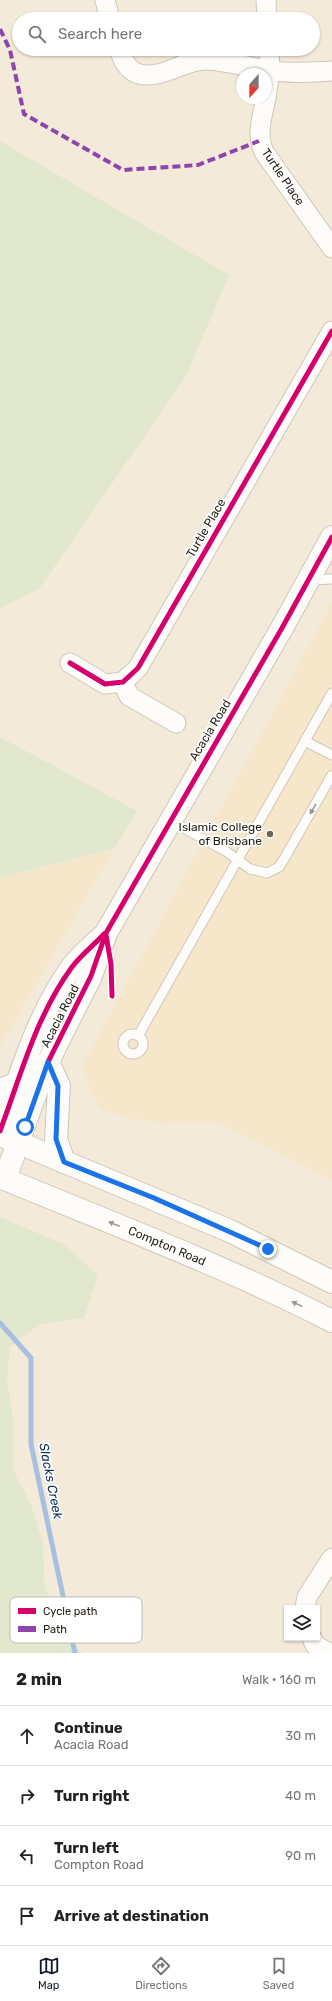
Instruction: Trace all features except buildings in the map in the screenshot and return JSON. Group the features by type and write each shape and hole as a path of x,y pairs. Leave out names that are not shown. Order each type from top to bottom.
{"street":[{"path":"105,0 108,12"},
{"path":"266,0 267,12"},
{"path":"122,56 126,65 138,74 146,75 156,75 196,61 207,60 253,68"},
{"name":"Turtle Place","path":"269,56 270,68"},
{"path":"272,71 293,73 332,71"},
{"name":"Turtle Place","path":"265,104 259,130 259,141 264,152 332,248"},
{"name":"Turtle Place","path":"123,682 138,668 332,330"},
{"name":"Acacia Road","path":"3,1178 10,1139 91,976 106,933 309,580 329,550"},
{"path":"70,663 105,684 123,682 128,696 176,723"},
{"name":"Acacia Road","path":"0,1131 8,1087 59,990 73,966 106,933"},
{"path":"48,1062 58,1086 56,1139 64,1162"},
{"path":"10,1139 230,1231 332,1282"},
{"name":"Compton Road","path":"3,1178 187,1254 283,1297 332,1321"},
{"path":"306,1605 307,1597 332,1558"},
{"path":"313,1641 315,1645 329,1653"}],"lane":[{"path":"309,580 332,579"},
{"path":"138,1036 332,693"},
{"path":"305,741 332,755"},
{"path":"170,821 227,852 250,869 262,873 273,871 279,867 332,775"}],"shaded area":[{"name":"Islamic College of Brisbane","path":"332,602 332,1181 219,1122 162,1123 127,1118 100,1108 91,1094 82,1066"},
{"path":"114,849 0,1047 0,878"}],"green space":[{"path":"0,141 229,275 186,376 39,589 0,608"},
{"path":"0,737 137,811 114,849 0,878"},
{"path":"0,1217 63,1244 98,1275 84,1318 40,1324 10,1347 7,1378 14,1427 14,1472 31,1505 43,1543 44,1578 48,1597 10,1597 10,1643 71,1643 83,1653 0,1653"}],"waterway":[{"name":"Slacks Creek","path":"0,1323 31,1358 31,1444 63,1597"},
{"name":"Slacks Creek","path":"73,1643 75,1653"}],"marked path":[{"path":"0,29 10,50 24,114 123,170 198,165 259,141"}],"cycle path":[{"path":"70,663 105,684 123,682 138,668 332,331"},
{"path":"48,1062 91,976 106,933 282,628 332,537"},
{"path":"0,1131 30,1046 59,986 79,958 104,934"},
{"path":"106,935 111,964 112,996"}],"place":[{"name":"Islamic College of Brisbane","path":"270,834"}],"route":[{"path":"25,1127 41,1078 48,1062 58,1086 56,1144 64,1162 154,1198 268,1249"}]}
